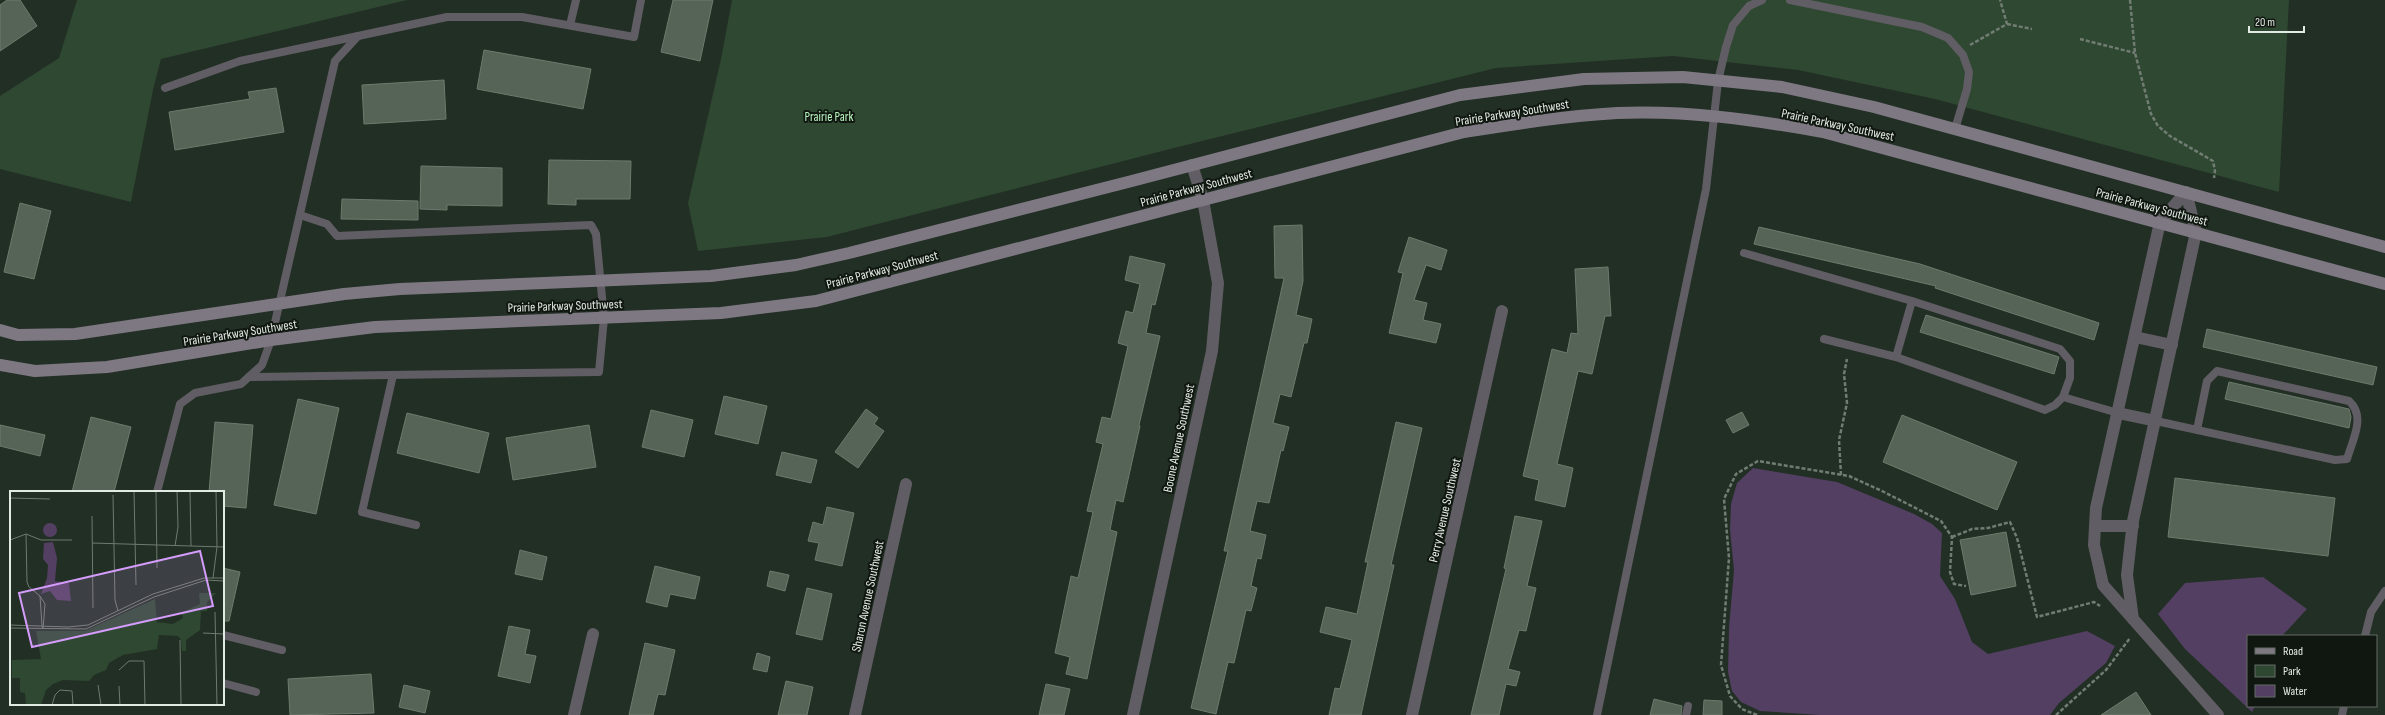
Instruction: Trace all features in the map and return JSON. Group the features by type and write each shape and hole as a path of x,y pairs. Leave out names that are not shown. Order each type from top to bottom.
{"street":[{"name":"Prairie Parkway Southwest","path":"0,330 18,335 75,334 344,294 400,289 711,276 796,265 857,251 1192,166 1460,95 1584,79 1668,77 1782,87 1874,107 2385,247"},
{"name":"Prairie Parkway Southwest","path":"0,365 35,371 107,367 271,340 375,327 721,313 816,301 1464,132 1547,119 1618,113 1715,116 1762,122 1867,143 2385,284"},
{"name":"Boone Avenue Southwest","path":"1133,715 1212,351 1218,283 1203,200 1192,166"},
{"path":"2186,192 2160,222 2096,508 2094,545 2104,585 2218,715"},
{"path":"2133,619 2127,575 2133,526 2196,232 2186,192"},
{"name":"Perry Avenue Southwest","path":"1412,715 1502,311"},
{"path":"2135,337 2172,345"},
{"path":"2118,413 2156,421"},
{"name":"Sharon Avenue Southwest","path":"855,715 906,484"},
{"path":"2095,526 2133,526"},
{"path":"574,715 593,634"}],"lane":[{"path":"570,25 576,0"},
{"path":"165,88 240,61 447,17 522,17 634,37 641,0"},
{"path":"1597,715 1706,189 1718,81 1733,25 1749,6 1762,0"},
{"path":"1790,0 1922,27 1948,38 1960,52 1969,72 1967,89 1955,130"},
{"path":"158,491 180,404 195,393 241,384 262,365 271,340 280,303 335,61 358,36"},
{"path":"249,377 599,372 604,318 602,281 596,234 591,225 337,236 327,224 300,215"},
{"path":"1744,253 1912,301 2060,349 2070,361 2070,378 2063,397 2055,405 2044,410 1896,357 1824,339"},
{"path":"1896,357 1912,301"},
{"path":"2156,421 2197,430 2335,460 2348,459 2359,416 2356,407 2349,401 2217,371 2206,381 2197,430"},
{"path":"393,375 362,512 416,525"},
{"path":"2063,397 2118,413"},
{"path":"2365,635 2371,612 2385,591"},
{"path":"224,635 282,650"},
{"path":"224,683 256,692"},
{"path":"1686,715 1688,706"}],"path":[{"path":"2000,0 2007,24"},
{"path":"2130,0 2135,53 2146,99 2158,126 2170,136 2213,161 2215,171 2214,178"},
{"path":"1960,52 2007,24 2032,30"},
{"path":"2080,39 2135,53"},
{"path":"1841,475 1839,440 1847,403 1844,374 1849,346"},
{"path":"1757,715 1742,709 1730,696 1721,665 1729,558 1724,499 1736,474 1758,461 1849,476 1882,491 1941,521 1952,537 1950,572 1954,584 1966,586"},
{"path":"1952,537 1972,529 1988,528 2010,522 2017,538 2037,618 2094,602 2104,610"},
{"path":"2056,715 2106,670 2130,637 2126,632"}],"green space":[{"path":"77,0 407,0 161,59 153,90 131,202 0,169 0,96 59,58"},
{"name":"Prairie Park","path":"732,0 2289,0 2279,192 1935,99 1798,70 1673,56 1496,68 1182,146 827,237 698,251 688,203 721,59"}],"water":[{"path":"1753,468 1837,482 1914,514 1932,524 1942,533 1940,576 1955,599 1972,642 1988,654 2087,631 2115,646 2106,663 2059,703 2050,715 1820,715 1760,711 1741,702 1732,691 1728,672 1729,628 1734,570 1730,530 1731,504 1737,483"},
{"path":"2263,577 2307,609 2283,635 2247,635 2247,707 2254,707 2252,712 2185,649 2158,614 2185,583"}],"building":[{"path":"7,0 20,0 37,26 0,51 0,5"},
{"path":"673,0 713,0 700,61 661,52"},
{"path":"484,50 591,69 583,109 477,89"},
{"path":"444,80 446,119 364,124 362,85"},
{"path":"276,88 284,132 175,150 169,112 250,99 248,92"},
{"path":"549,160 631,161 630,199 576,199 576,205 548,204"},
{"path":"421,166 502,168 502,206 447,205 447,210 420,209"},
{"path":"342,199 418,201 418,220 341,219"},
{"path":"20,203 51,211 34,279 4,272"},
{"path":"1302,225 1303,281 1296,315 1312,319 1307,343 1304,343 1291,397 1280,394 1273,423 1289,427 1283,451 1281,450 1269,503 1257,501 1250,531 1266,535 1261,559 1257,558 1251,586 1257,588 1251,611 1246,610 1234,663 1228,662 1216,714 1191,708 1228,551 1224,551 1284,278 1275,278 1274,226"},
{"path":"1759,227 1920,264 2099,323 2094,340 1935,288 1936,286 1754,244"},
{"path":"1409,237 1447,250 1441,270 1426,265 1414,300 1427,303 1423,320 1441,324 1436,343 1389,333 1403,273 1398,272"},
{"path":"1130,256 1165,264 1155,305 1152,304 1146,333 1160,336 1123,502 1116,500 1110,530 1117,532 1087,679 1066,674 1070,657 1055,653 1071,576 1078,578 1093,512 1087,511 1103,444 1096,442 1102,417 1111,419 1128,346 1118,343 1126,311 1133,313 1140,284 1125,280"},
{"path":"1608,267 1611,316 1605,316 1592,374 1578,371 1557,464 1573,468 1565,507 1535,500 1539,480 1523,476 1552,349 1567,353 1571,333 1578,334 1575,269"},
{"path":"1926,315 2059,357 2054,374 1920,332"},
{"path":"2207,329 2377,367 2373,385 2203,347"},
{"path":"2229,382 2349,409 2351,417 2349,428 2225,399"},
{"path":"724,396 767,406 758,444 715,434"},
{"path":"298,399 339,408 316,514 274,505"},
{"path":"866,409 878,418 874,424 884,431 858,468 835,452"},
{"path":"651,410 693,420 684,457 642,447"},
{"path":"1742,412 1749,425 1733,433 1726,420"},
{"path":"407,413 489,433 479,473 397,453"},
{"path":"1902,415 2017,462 1997,510 1883,462"},
{"path":"91,417 131,427 114,491 72,491"},
{"path":"215,422 253,425 246,508 224,506 224,491 209,491"},
{"path":"1396,422 1422,428 1391,565 1394,565 1361,715 1329,715 1335,688 1340,689 1352,640 1320,632 1326,607 1357,614 1368,562 1365,562"},
{"path":"0,425 45,435 40,456 0,446"},
{"path":"589,425 596,467 513,480 506,438"},
{"path":"782,452 817,460 811,483 776,475"},
{"path":"2175,478 2335,498 2328,556 2168,537"},
{"path":"827,507 854,513 842,566 815,560 819,543 808,541 813,522 823,525"},
{"path":"1515,516 1542,521 1527,586 1536,588 1526,631 1519,630 1508,669 1520,672 1516,686 1506,684 1499,715 1471,715 1506,569 1504,568"},
{"path":"2006,532 2016,586 1971,595 1960,540"},
{"path":"520,550 547,557 542,580 515,574"},
{"path":"655,566 700,577 695,599 670,594 667,607 646,602"},
{"path":"224,568 240,572 229,621 224,621"},
{"path":"770,571 789,575 785,591 767,586"},
{"path":"807,588 832,594 822,640 796,634"},
{"path":"509,626 530,630 525,654 536,656 530,683 498,676"},
{"path":"645,643 675,650 665,695 658,694 653,715 629,715"},
{"path":"757,653 770,657 767,672 753,669"},
{"path":"371,674 374,713 290,715 288,679"},
{"path":"786,681 813,687 807,715 778,715"},
{"path":"1046,684 1070,689 1064,715 1039,715"},
{"path":"404,685 430,691 425,713 399,707"},
{"path":"2136,692 2151,715 2101,715"},
{"path":"1654,699 1682,706 1681,715 1650,715"},
{"path":"1704,700 1722,701 1722,715 1703,715"}]}
